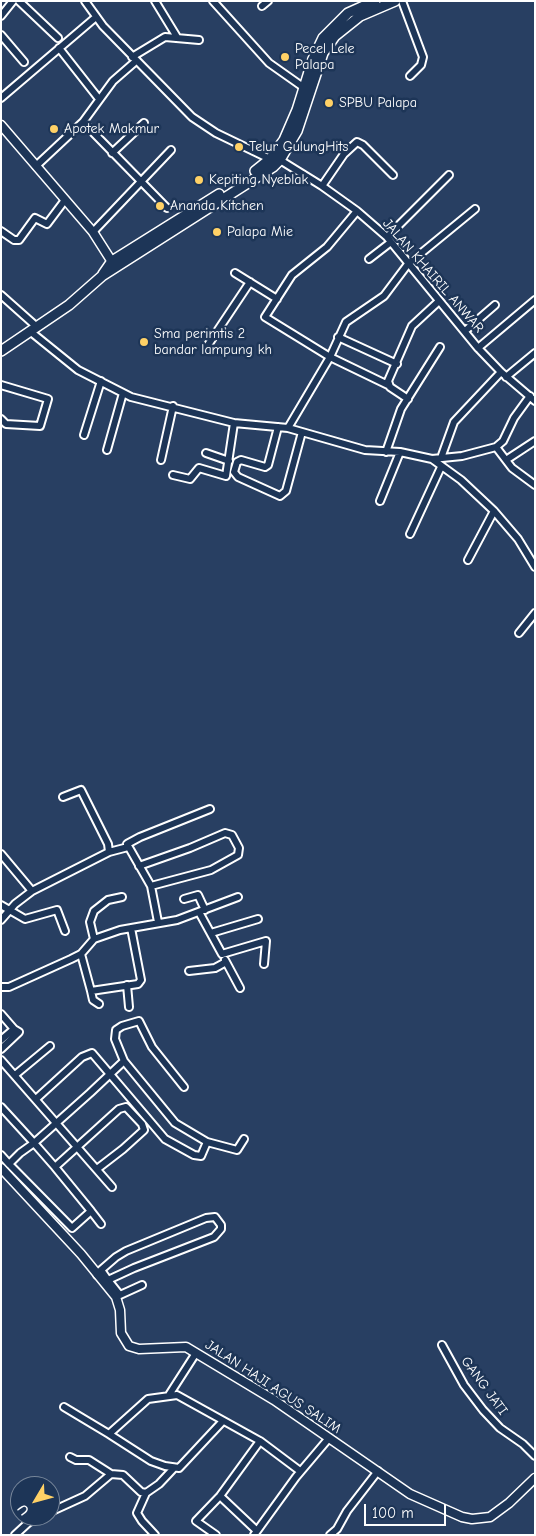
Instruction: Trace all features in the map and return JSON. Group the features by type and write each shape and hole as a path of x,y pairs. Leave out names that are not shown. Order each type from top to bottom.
{"main road":[{"path":"290,135 303,87 331,40 351,17 375,1"},
{"path":"351,17 395,1"},
{"path":"1,351 69,305 114,264 250,178 275,160 290,135 313,70"}],"street":[{"path":"1,16 13,1"},
{"path":"19,1 58,38"},
{"name":"JALAN KHAIRIL ANWAR","path":"85,1 96,17 134,59 200,124 275,160 322,186 357,211 389,240 500,372 532,399"},
{"path":"155,1 176,37"},
{"path":"262,6 268,1"},
{"path":"402,1 423,57 421,65 410,76"},
{"path":"213,2 278,72 303,87"},
{"path":"1,98 96,17"},
{"path":"1,35 24,62"},
{"path":"36,166 83,122 99,99 134,59 165,37 199,40"},
{"path":"59,48 99,99"},
{"path":"83,122 167,208"},
{"path":"112,153 144,123"},
{"path":"2,126 93,232 114,264"},
{"path":"322,186 344,154 357,142 363,145 393,175"},
{"path":"93,232 172,150"},
{"path":"369,259 449,175"},
{"path":"1,231 14,240 19,240 33,219 38,218 47,224 65,200"},
{"path":"288,428 330,357 338,337 351,318 388,292 408,264 475,209"},
{"path":"357,211 327,247 292,275 265,314 266,319 330,357 388,385 408,398"},
{"path":"235,273 277,299"},
{"path":"206,348 250,282"},
{"path":"1,295 66,362 123,393 234,423 288,428 365,450 400,452 432,459 462,456 496,447 503,441 514,418 532,399"},
{"path":"478,348 535,300"},
{"path":"388,385 412,326 439,301"},
{"path":"465,331 495,305"},
{"path":"338,337 397,364"},
{"path":"386,452 398,416 440,347"},
{"path":"506,377 535,353"},
{"path":"441,458 454,422 500,372"},
{"path":"84,435 102,381"},
{"path":"1,385 48,399 40,426 6,424 1,419"},
{"path":"107,450 123,393"},
{"path":"161,460 173,406"},
{"path":"173,475 190,479 193,472 199,468 224,476 227,475 234,423"},
{"path":"278,427 268,465 265,467 241,460 237,462 234,472 238,477 280,496 286,491 302,432"},
{"path":"506,460 535,441"},
{"path":"496,447 512,468 535,486"},
{"path":"380,501 400,452"},
{"path":"206,453 229,461"},
{"path":"432,459 468,486 494,510 518,539 535,567"},
{"path":"410,534 441,467"},
{"path":"468,560 494,510"},
{"path":"519,633 535,613"},
{"path":"63,797 81,790 109,848 109,852"},
{"path":"158,922 150,886 127,844 210,809"},
{"path":"139,866 225,833 232,834 240,848 238,855 211,870 150,886"},
{"path":"1,920 9,909 32,891 109,852 128,847"},
{"path":"1,854 32,891"},
{"path":"184,899 198,895 211,933 240,988"},
{"path":"94,939 90,922 94,911 108,900 122,897"},
{"path":"1,987 8,987 80,954 94,939 158,922 177,920 238,897"},
{"path":"1,905 21,918 29,919 59,910 65,931"},
{"path":"211,933 258,919"},
{"path":"90,991 138,984 141,980 132,928"},
{"path":"222,954 264,940 267,944 264,964"},
{"path":"80,954 93,1000 99,1004"},
{"path":"189,972 215,968 226,962"},
{"path":"127,985 130,1007"},
{"path":"1,1014 19,1033 1,1049"},
{"path":"184,1086 152,1047 139,1021 122,1026 116,1030 115,1039 124,1061 175,1123 207,1142 237,1150 244,1139"},
{"path":"1,1040 14,1029"},
{"path":"15,1075 50,1046"},
{"path":"36,1099 89,1053 96,1056 169,1143 198,1156 204,1152 207,1142"},
{"path":"1,1060 112,1187"},
{"path":"9,1164 124,1061"},
{"path":"1,1106 92,1210 101,1224"},
{"path":"55,1167 122,1107 129,1109 142,1124 144,1128 142,1133 97,1169"},
{"path":"1,1155 70,1228 92,1210"},
{"name":"JALAN HAJI AGUS SALIM","path":"1,1168 99,1272 119,1304 121,1333 129,1346 145,1349 186,1347 274,1400 421,1500 472,1519 490,1516 498,1512 535,1478"},
{"path":"108,1280 134,1268 214,1238 221,1229 221,1225 215,1217 206,1218 126,1250 99,1272 120,1295 142,1285"},
{"name":"GANG JATI","path":"442,1345 460,1378 483,1410 500,1428 523,1444 535,1456"},
{"path":"169,1395 196,1353"},
{"path":"108,1434 148,1399 169,1395 184,1398 222,1422 260,1441 300,1471"},
{"path":"64,1407 152,1461 174,1468"},
{"path":"155,1535 142,1522 137,1513 146,1493 159,1484 174,1468 183,1465 222,1422"},
{"path":"220,1496 256,1533 300,1471 329,1438"},
{"path":"216,1535 196,1521 220,1496 260,1441"},
{"path":"70,1457 76,1460 89,1460 111,1474 123,1475 141,1492 146,1493"},
{"path":"330,1535 337,1529 347,1511 378,1472"},
{"path":"60,1507 85,1496 111,1474"},
{"path":"15,1535 25,1526"}],"place":[{"name":"Pecel Lele Palapa","path":"285,57"},
{"name":"SPBU Palapa","path":"329,103"},
{"name":"Apotek Makmur","path":"54,129"},
{"name":"Telur GulungHits","path":"239,147"},
{"name":"Kepiting Nyeblak","path":"199,180"},
{"name":"Ananda Kitchen","path":"160,206"},
{"name":"Palapa Mie","path":"217,232"},
{"name":"Sma perimtis 2 bandar lampung kh","path":"144,342"}]}
